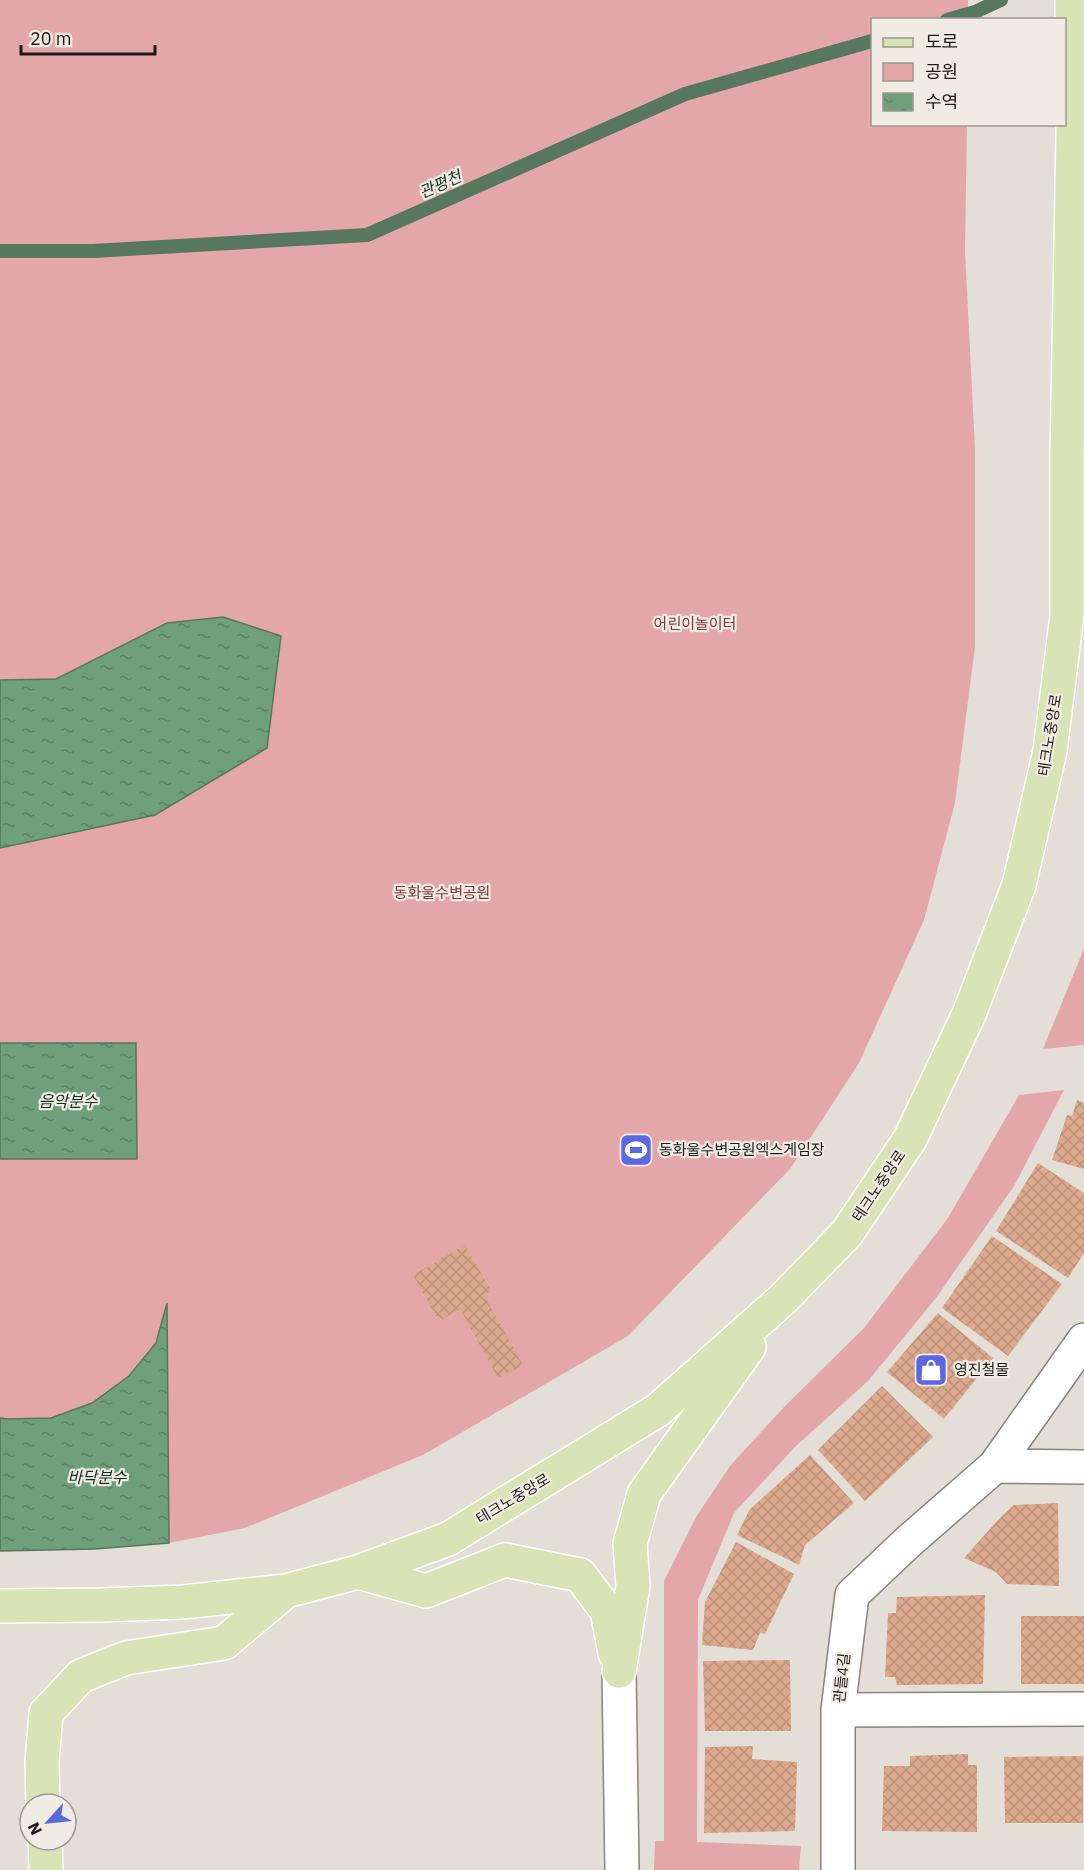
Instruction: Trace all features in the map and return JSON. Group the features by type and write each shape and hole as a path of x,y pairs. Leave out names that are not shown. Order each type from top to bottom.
{"main road":[{"name":"테크노중앙로","path":"0,1606 183,1602 286,1591 358,1572 448,1539 658,1410 784,1298 847,1233 910,1139 969,1014 1019,885 1050,751 1067,615 1075,449 1073,203 1079,143 1072,0"},
{"path":"619,1671 633,1586 630,1544 645,1494 784,1298"},
{"path":"358,1572 426,1592 505,1560 579,1575 607,1611 619,1671"},
{"path":"43,1792 42,1762 46,1713 81,1676 126,1658 224,1643 286,1591"},
{"path":"45,1852 46,1870"}],"street":[{"name":"관들4길","path":"1084,1340 995,1466 908,1542 852,1595 838,1710 1084,1709"},
{"path":"995,1466 1084,1467"},
{"path":"619,1671 622,1870"},
{"path":"838,1710 838,1870"}],"green space":[{"name":"동화울수변공원","path":"0,0 968,0 968,18 871,18 871,126 967,126 965,251 975,449 975,646 955,803 924,920 859,1063 790,1169 628,1336 423,1455 245,1528 169,1543 95,1549 0,1551"},
{"path":"1084,948 1084,1045 1043,1049 1083,951"},
{"path":"1064,1090 1014,1186 936,1298 868,1381 795,1447 734,1513 698,1600 697,1842 801,1846 799,1870 654,1870 655,1841 664,1841 664,1581 696,1517 730,1466 784,1407 864,1328 948,1218 1019,1095"}],"water":[{"path":"223,617 281,636 267,748 155,815 0,848 0,680 56,679 167,623"},
{"name":"음악분수","path":"0,1043 136,1043 137,1159 0,1159"},
{"name":"바닥분수","path":"167,1303 169,1543 95,1549 0,1551 0,1418 51,1418 92,1403 129,1376 156,1343"}],"building":[{"path":"1077,1100 1084,1103 1084,1169 1052,1160 1067,1115 1072,1116"},
{"path":"1038,1163 1084,1193 1084,1253 1068,1278 996,1231"},
{"path":"992,1236 1062,1284 1008,1356 942,1308"},
{"path":"465,1245 491,1291 484,1295 523,1365 498,1378 460,1309 439,1321 413,1275"},
{"path":"938,1313 993,1358 944,1419 887,1372"},
{"path":"882,1386 933,1437 865,1501 818,1450"},
{"path":"810,1455 854,1503 805,1545 799,1565 737,1535 750,1509"},
{"path":"1058,1503 1059,1586 1007,1584 996,1572 964,1558 1014,1505"},
{"path":"736,1542 794,1574 765,1634 760,1633 753,1650 702,1645 705,1602"},
{"path":"985,1595 983,1684 897,1685 895,1677 885,1677 888,1613 896,1613 897,1597"},
{"path":"1021,1616 1084,1616 1084,1684 1021,1684"},
{"path":"790,1660 791,1731 705,1731 703,1661"},
{"path":"753,1746 752,1759 797,1762 795,1831 704,1833 705,1747"},
{"path":"968,1754 968,1765 977,1765 977,1832 882,1831 884,1766 910,1766 910,1756"},
{"path":"1083,1756 1083,1823 1005,1823 1004,1757"}],"waterway":[{"name":"관평천","path":"954,18 975,12 1001,0"},
{"name":"관평천","path":"0,251 93,251 367,235 685,94 871,41"}],"place":[{"name":"동화울수변공원엑스게임장","path":"636,1150"},
{"name":"영진철물","path":"931,1370"}],"park label":[{"name":"어린이놀이터","path":"695,624"}]}
